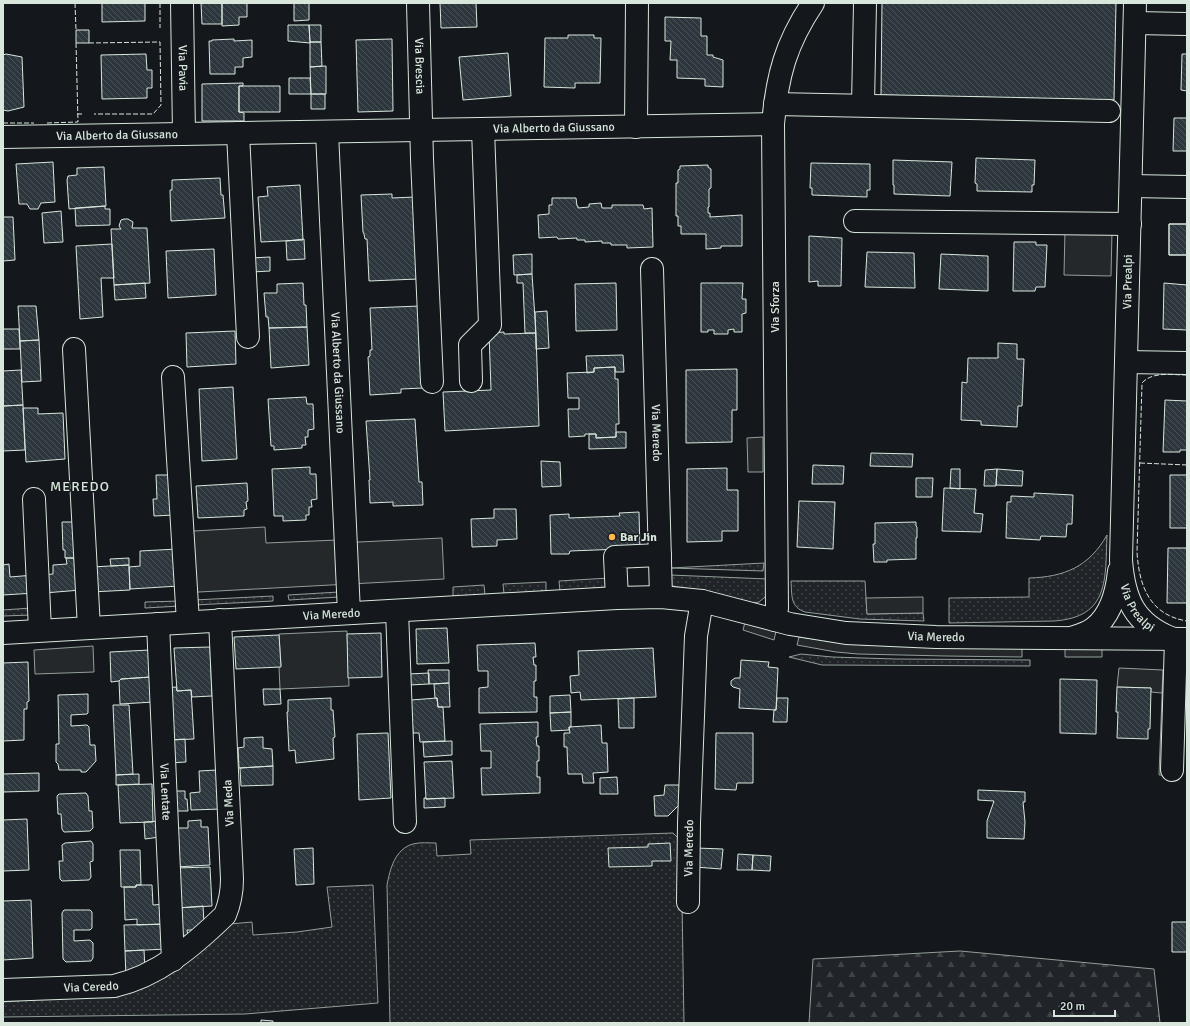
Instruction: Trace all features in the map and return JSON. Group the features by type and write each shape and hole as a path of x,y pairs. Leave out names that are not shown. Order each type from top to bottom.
{"street":[{"name":"Via Pavia","path":"182,3 184,134"},
{"name":"Via Brescia","path":"418,3 421,130 432,382"},
{"path":"636,127 637,3"},
{"name":"Via Sforza","path":"775,620 777,608 774,114 783,65 789,45 800,22 813,3"},
{"path":"863,105 865,3"},
{"path":"1135,13 1187,24"},
{"name":"Via Prealpi","path":"1135,13 1121,560 1122,578 1128,599 1136,613 1147,625 1159,633 1179,639"},
{"name":"Via Alberto da Giussano","path":"3,137 636,127 863,105 1109,110"},
{"path":"472,381 470,345 490,326 483,129"},
{"name":"Via Alberto da Giussano","path":"327,132 350,613"},
{"path":"238,133 248,337"},
{"path":"1131,186 1187,187"},
{"path":"855,221 1130,224"},
{"name":"Via Meredo","path":"652,269 661,597"},
{"path":"74,349 89,628"},
{"path":"1126,362 1187,363"},
{"path":"173,377 188,622"},
{"path":"34,499 40,630"},
{"path":"617,598 615,557 660,555"},
{"name":"Via Prealpi","path":"1072,638 1093,629 1099,624 1108,611 1119,578 1121,560"},
{"name":"Via Meredo","path":"3,633 617,598 661,597 702,601 775,620 828,631 862,634 929,637 1179,639"},
{"name":"Via Meredo","path":"688,902 689,823 696,636 702,601"},
{"path":"397,611 405,822"},
{"name":"Via Meda","path":"173,960 225,915 229,906 232,892 220,620"},
{"name":"Via Lentate","path":"158,624 173,960"},
{"path":"1172,770 1179,639"},
{"name":"Via Ceredo","path":"3,990 114,986 146,976 173,960"}],"green space":[{"path":"1107,535 1106,566 1101,593 1095,604 1086,612 1072,618 1054,621 949,623 949,598 1029,597 1029,578 1053,575 1074,568 1092,555"},
{"path":"764,563 763,571 671,568"},
{"path":"670,575 768,579 767,594 759,602 753,603 712,592 671,586"},
{"path":"609,578 609,587 560,591 559,581"},
{"path":"791,581 865,581 867,614 923,613 924,621 860,619 805,612 800,610 794,604"},
{"path":"546,582 546,591 504,594 503,584"},
{"path":"484,585 485,595 453,596 453,587"},
{"path":"339,592 339,597 289,600 288,595"},
{"path":"273,596 273,601 194,605 194,600"},
{"path":"180,601 180,606 145,608 145,602"},
{"path":"31,608 31,615 3,616 3,610"},
{"path":"801,654 832,657 896,659 1030,660 1030,666 822,665 789,657"},
{"path":"1165,669 1162,775 1159,775 1163,670"},
{"path":"673,833 681,841 684,1023 390,1023 387,885 394,860 402,850 413,844 436,843 437,856 471,854 470,840"},
{"path":"373,885 378,1003 245,1014 3,1017 3,1002 92,995 230,924 252,922 253,935 297,932 332,927 327,887"},
{"path":"960,951 1154,969 1160,1023 809,1023 813,959"}],"shaded area":[{"path":"1065,229 1112,231 1111,276 1064,275"},
{"path":"763,437 763,472 748,472 747,438"},
{"path":"265,527 266,543 338,540 338,543 442,538 444,579 180,593 176,532"},
{"path":"923,597 923,613 867,614 866,598"},
{"path":"745,622 776,631 774,640 743,630"},
{"path":"347,631 349,686 280,689 279,667 281,666 279,634"},
{"path":"799,637 865,645 1022,648 1022,657 858,654 836,652 797,645"},
{"path":"93,646 94,672 35,674 34,650"},
{"path":"1065,649 1102,649 1102,657 1065,657"},
{"path":"1119,668 1163,670 1162,693 1151,692 1151,688 1117,687"}],"building":[{"path":"102,3 145,3 145,21 102,22"},
{"path":"201,3 222,3 222,24 202,24"},
{"path":"222,3 247,3 247,17 239,17 239,25 222,26"},
{"path":"294,3 309,3 309,20 294,21"},
{"path":"440,3 476,3 477,27 441,28"},
{"path":"882,3 1116,3 1114,100 881,95"},
{"path":"665,17 701,18 701,36 707,36 707,55 713,55 713,57 723,60 723,87 705,86 705,79 677,78 677,60 670,60 671,41 665,41"},
{"path":"288,25 309,25 310,43 288,41"},
{"path":"309,25 321,25 321,42 310,42"},
{"path":"76,30 89,30 89,43 76,43"},
{"path":"568,35 594,35 594,38 601,38 600,83 575,83 575,88 544,87 545,38 568,38"},
{"path":"234,39 234,41 252,40 252,57 243,58 243,67 235,67 235,74 210,74 209,41"},
{"path":"392,39 393,111 358,112 356,40"},
{"path":"310,42 321,42 322,66 310,67"},
{"path":"508,53 511,96 463,100 459,57"},
{"path":"6,54 22,57 24,107 8,111 3,110 3,55"},
{"path":"146,54 147,70 152,70 152,88 147,88 147,98 102,99 101,55"},
{"path":"1182,54 1187,54 1187,91 1181,90"},
{"path":"326,66 326,94 311,94 310,67"},
{"path":"289,78 310,78 311,94 289,94"},
{"path":"243,83 243,86 239,86 239,112 244,113 244,121 202,121 202,84"},
{"path":"239,86 280,86 280,112 239,112"},
{"path":"311,94 325,94 325,109 311,109"},
{"path":"1174,118 1187,118 1187,151 1173,151"},
{"path":"976,158 1035,160 1034,185 1032,185 1032,192 977,191 977,184 975,183"},
{"path":"893,160 952,162 950,196 894,194"},
{"path":"53,162 55,202 41,203 38,209 30,209 27,204 19,204 16,164"},
{"path":"811,163 870,164 870,190 867,190 867,197 812,195 812,188 810,188"},
{"path":"708,165 711,169 711,188 709,189 708,213 710,213 710,217 742,215 742,246 721,246 721,248 706,249 706,234 681,234 681,226 678,226 678,216 676,216 676,183 678,183 678,170 680,169 680,166"},
{"path":"104,167 106,206 69,209 68,176 77,175 77,168"},
{"path":"220,178 225,218 171,221 170,190 172,190 172,180"},
{"path":"300,185 303,240 261,242 258,197 268,196 267,187"},
{"path":"392,194 392,198 415,197 418,279 369,281 367,239 365,239 363,232 361,195"},
{"path":"552,198 576,198 578,208 589,207 589,204 601,203 602,208 612,208 612,205 643,205 644,209 652,208 653,247 627,248 627,245 611,245 611,243 602,243 602,241 585,242 585,240 577,240 577,238 539,238 538,215 549,214 549,205 552,205"},
{"path":"105,206 105,209 110,209 110,225 76,226 75,208"},
{"path":"61,211 63,242 44,243 42,213"},
{"path":"3,217 13,217 15,260 3,261"},
{"path":"128,219 133,222 132,228 147,228 150,283 114,285 111,229 121,229 119,226 121,220"},
{"path":"1169,224 1187,224 1187,255 1169,255"},
{"path":"1169,224 1187,224 1187,255 1169,255"},
{"path":"809,236 842,238 841,286 818,286 818,281 809,282"},
{"path":"304,239 305,259 287,260 286,241"},
{"path":"1014,242 1036,242 1036,245 1047,245 1045,287 1036,287 1035,291 1013,291"},
{"path":"112,244 114,278 101,278 103,317 80,319 76,246"},
{"path":"214,249 216,295 168,298 166,251"},
{"path":"867,252 914,253 915,288 865,287"},
{"path":"532,254 532,274 514,275 513,255"},
{"path":"941,254 988,256 988,291 939,289"},
{"path":"270,257 270,271 252,272 251,258"},
{"path":"532,274 536,333 525,333 523,283 517,283 517,275"},
{"path":"145,283 146,298 115,300 114,285"},
{"path":"303,283 307,327 269,328 268,317 266,317 264,293 277,293 277,284"},
{"path":"616,283 617,330 576,331 575,284"},
{"path":"701,283 743,283 742,299 746,299 746,313 742,314 742,332 734,332 734,329 728,330 728,334 714,334 714,330 701,332"},
{"path":"1164,283 1187,285 1187,330 1163,329"},
{"path":"18,306 36,306 39,340 20,341"},
{"path":"420,306 423,388 401,389 401,393 370,395 368,357 370,356 370,350 372,350 370,308"},
{"path":"547,311 549,348 536,349 535,312"},
{"path":"307,327 309,365 271,368 269,328"},
{"path":"3,329 19,329 20,349 3,349"},
{"path":"235,331 236,364 187,367 186,333"},
{"path":"504,332 504,334 536,333 539,426 445,431 443,392 491,390 489,333"},
{"path":"39,340 41,381 22,382 20,341"},
{"path":"998,343 1017,344 1017,359 1024,359 1022,406 1018,406 1017,427 981,425 981,421 961,420 962,382 967,383 968,358 998,358"},
{"path":"623,355 624,372 615,372 615,367 594,368 594,372 587,373 586,356"},
{"path":"615,367 615,379 618,379 619,424 616,424 616,437 596,438 596,434 585,434 585,436 569,437 568,409 579,409 579,398 568,398 567,373 594,372 594,368"},
{"path":"737,369 737,410 732,410 732,442 686,443 686,370"},
{"path":"21,370 23,405 3,406 3,371"},
{"path":"233,387 237,459 202,461 199,389"},
{"path":"306,397 307,404 313,404 314,429 308,430 308,437 305,437 306,445 302,445 302,448 274,450 274,446 271,446 268,399"},
{"path":"1165,400 1187,401 1187,450 1180,450 1180,452 1163,452"},
{"path":"23,405 25,450 3,451 3,406"},
{"path":"23,408 38,408 38,414 63,413 65,459 26,462"},
{"path":"415,419 419,482 422,482 423,505 393,506 393,502 370,503 366,421"},
{"path":"616,432 626,432 626,448 589,449 589,434 596,434 596,438 616,437"},
{"path":"871,453 913,454 912,467 870,466"},
{"path":"541,461 560,462 561,486 542,487"},
{"path":"813,465 844,466 843,484 812,484"},
{"path":"310,467 310,474 316,474 317,499 311,500 312,507 309,507 309,515 306,515 306,520 283,521 283,516 274,516 272,469"},
{"path":"727,468 727,490 738,490 738,531 722,531 722,541 687,542 687,469"},
{"path":"951,469 960,469 960,489 950,488"},
{"path":"997,469 1023,471 1022,486 996,485"},
{"path":"997,469 996,486 984,486 985,470"},
{"path":"156,475 173,475 175,515 154,516 153,499 157,499"},
{"path":"1170,475 1187,475 1187,528 1170,528"},
{"path":"916,478 933,478 932,497 916,497"},
{"path":"247,483 248,501 246,502 247,509 244,510 244,516 198,518 196,486"},
{"path":"944,488 976,489 974,513 983,514 981,532 942,531"},
{"path":"1034,493 1073,495 1072,524 1067,524 1066,537 1041,536 1040,540 1006,538 1007,502 1011,502 1011,496 1034,497"},
{"path":"799,501 835,502 833,549 797,547"},
{"path":"494,509 516,509 517,539 497,540 497,546 472,547 471,519 494,518"},
{"path":"639,512 640,551 621,549 570,551 569,554 551,554 550,515 569,514 569,518 620,516 619,513"},
{"path":"62,522 78,522 80,558 65,558 65,550 63,550"},
{"path":"916,522 916,559 874,562 873,544 875,544 875,523"},
{"path":"1168,548 1187,548 1187,603 1167,603"},
{"path":"177,549 179,586 130,589 129,567 140,566 140,551"},
{"path":"66,558 80,558 81,590 44,593 43,575 53,574 53,565 67,564"},
{"path":"129,558 129,565 111,566 110,559"},
{"path":"9,564 10,577 34,575 35,593 3,595 3,565"},
{"path":"129,565 130,590 91,592 91,567"},
{"path":"447,628 449,663 417,664 416,629"},
{"path":"381,633 382,677 348,678 347,634"},
{"path":"279,635 281,667 236,669 234,637"},
{"path":"535,643 536,657 533,657 534,665 536,665 534,697 537,697 537,712 479,713 479,688 488,687 488,671 478,671 477,645"},
{"path":"210,647 212,696 192,697 191,690 177,691 174,648"},
{"path":"653,648 656,697 581,700 580,692 571,693 570,676 579,675 578,651"},
{"path":"150,650 151,677 121,679 119,681 111,682 110,652"},
{"path":"741,660 769,662 768,667 778,668 776,710 739,708 740,689 733,687 731,685 731,681 735,678 740,678"},
{"path":"28,662 29,701 27,702 27,709 24,709 24,740 3,741 3,663"},
{"path":"428,670 449,670 449,683 429,684"},
{"path":"429,673 429,684 409,685 408,674"},
{"path":"151,677 154,702 120,704 119,681 121,679"},
{"path":"1060,679 1097,680 1096,734 1060,733"},
{"path":"449,683 450,707 438,707 437,698 435,698 434,684"},
{"path":"176,687 177,691 191,690 194,739 171,740 166,688"},
{"path":"1117,687 1151,688 1150,729 1148,729 1148,739 1117,738"},
{"path":"263,689 280,689 281,704 264,705"},
{"path":"88,694 88,713 71,715 71,726 87,725 89,727 90,745 95,745 96,761 86,772 81,772 81,770 59,770 56,762 56,744 59,744 58,695"},
{"path":"570,695 571,712 550,713 550,696"},
{"path":"331,698 331,710 333,710 335,737 333,738 334,759 296,763 295,750 289,751 287,712 288,700"},
{"path":"437,698 438,707 443,707 445,741 420,742 419,733 413,733 411,700"},
{"path":"634,698 634,728 619,728 618,699"},
{"path":"777,698 788,698 787,722 773,722"},
{"path":"113,705 129,705 133,774 116,775"},
{"path":"571,712 571,727 569,727 569,730 551,731 550,713"},
{"path":"538,722 538,737 536,737 537,746 539,746 537,777 540,777 540,793 482,795 481,768 491,768 491,751 481,751 480,724"},
{"path":"601,725 602,743 607,743 608,772 593,773 594,783 583,783 582,774 568,774 567,747 564,747 564,733 570,733 569,727"},
{"path":"388,733 391,798 359,800 357,734"},
{"path":"716,733 753,733 753,783 737,783 736,790 715,789"},
{"path":"263,737 263,748 272,749 273,766 239,768 238,748 244,747 244,738"},
{"path":"185,739 186,762 169,763 168,740"},
{"path":"452,741 452,755 424,757 423,742"},
{"path":"452,761 454,798 426,799 424,762"},
{"path":"273,766 273,785 241,786 240,768"},
{"path":"217,770 221,809 191,810 190,793 200,792 199,771"},
{"path":"39,773 39,791 3,792 3,774"},
{"path":"139,774 139,784 116,785 116,775"},
{"path":"617,777 618,794 600,794 600,778"},
{"path":"152,784 153,822 120,823 118,785"},
{"path":"665,785 682,785 681,803 668,816 655,816 654,796 664,795"},
{"path":"978,790 1025,792 1025,802 1023,802 1025,822 1024,839 987,838 987,821 994,801 978,800"},
{"path":"170,791 185,791 188,811 171,811"},
{"path":"86,793 88,796 89,811 92,811 93,828 90,831 64,832 62,829 61,814 58,814 57,796 59,794"},
{"path":"424,798 445,798 445,807 424,808"},
{"path":"27,819 29,870 3,871 3,820"},
{"path":"201,820 201,827 208,827 210,865 176,867 174,828 188,828 188,821"},
{"path":"160,821 160,837 145,839 144,822"},
{"path":"91,841 93,844 93,861 90,862 91,877 89,880 62,881 60,879 59,861 63,861 62,845 65,843"},
{"path":"670,843 671,861 652,861 652,866 609,867 608,848 648,847 648,844"},
{"path":"313,848 314,884 296,885 294,849"},
{"path":"696,848 723,849 721,869 695,867"},
{"path":"120,850 140,850 141,885 136,885 136,887 121,887"},
{"path":"738,854 753,855 752,870 737,870"},
{"path":"753,855 771,856 770,871 752,870"},
{"path":"210,867 212,906 176,908 175,868"},
{"path":"136,885 152,885 153,905 165,904 166,924 137,925 137,919 125,920 124,887 136,887"},
{"path":"31,900 33,958 3,960 3,901"},
{"path":"203,906 204,923 196,930 187,930 188,936 176,936 178,908"},
{"path":"64,910 90,910 92,912 92,928 90,930 74,930 74,941 90,940 93,943 93,958 91,961 66,962 63,959 62,913"},
{"path":"1172,922 1187,922 1187,952 1172,952"},
{"path":"166,924 167,949 125,951 124,925"},
{"path":"144,950 145,970 126,979 125,951"},
{"path":"261,1020 273,1021 273,1023 261,1023"}],"fence":[{"path":"75,3 76,30"},
{"path":"160,3 160,28"},
{"path":"89,43 160,42 161,105 153,114 94,114"},
{"path":"47,123 78,122 76,43"},
{"path":"77,114 83,114"},
{"path":"3,123 34,123"},
{"path":"1187,375 1157,375 1146,379 1142,383 1137,552 1140,576 1148,597 1163,612 1174,618 1187,621"},
{"path":"1140,463 1187,465"}],"place":[{"name":"Bar Jin","path":"612,537"}],"district":[{"name":"MEREDO","path":"80,486"}]}
